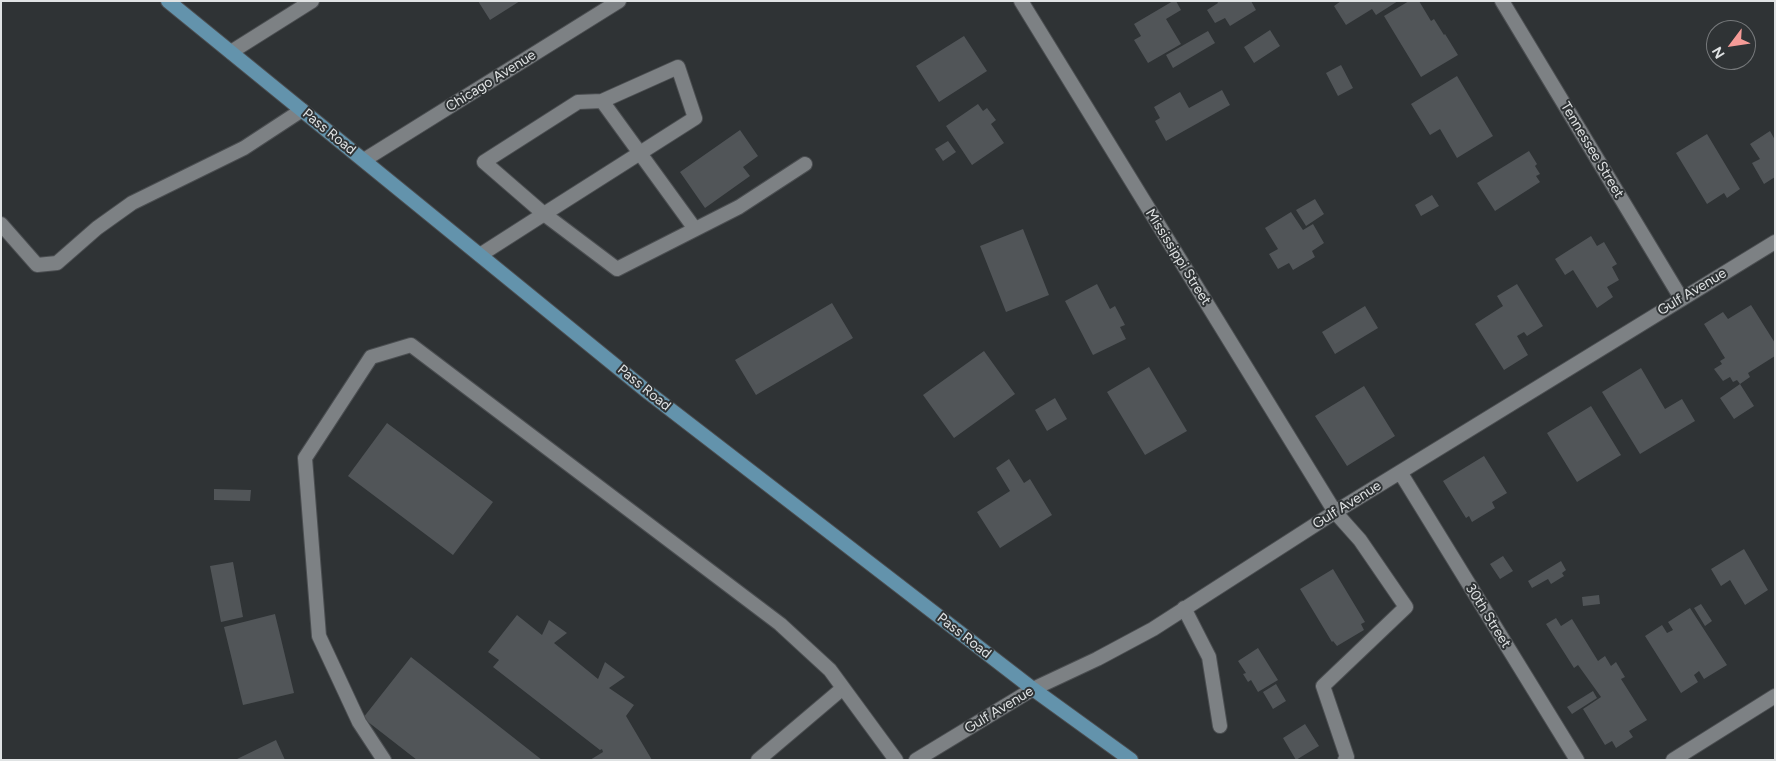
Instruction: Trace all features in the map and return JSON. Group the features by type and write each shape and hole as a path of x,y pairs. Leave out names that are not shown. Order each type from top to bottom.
{"main road":[{"name":"Pass Road","path":"175,3 231,52 650,393 1033,690 1131,760"}],"street":[{"path":"231,52 312,1"},
{"name":"Chicago Avenue","path":"364,160 619,1"},
{"name":"Mississippi Street","path":"1021,1 1335,512 1360,540 1406,607 1323,686 1347,759"},
{"name":"Tennessee Street","path":"1502,1 1681,298"},
{"path":"480,255 544,214 640,153 696,118 678,67 602,101 578,102 484,162 544,214 617,269 739,207 805,164"},
{"path":"602,101 695,228"},
{"path":"1,224 37,265 57,262 132,203 244,148 302,110"},
{"name":"Gulf Avenue","path":"916,760 1033,690 1153,629 1335,512 1775,242"},
{"path":"384,760 360,722 320,636 305,458 371,357 411,345 780,624 830,670 896,760"},
{"name":"30th Street","path":"1400,472 1577,760"},
{"path":"1184,608 1208,657 1220,726"},
{"path":"758,760 843,688"},
{"path":"1673,760 1775,696"}],"building":[{"path":"478,1 520,1 490,20"},
{"path":"1176,1 1181,10 1166,19 1181,44 1148,63 1134,40 1141,36 1134,24"},
{"path":"1217,1 1251,1 1256,10 1230,26 1225,18 1215,23 1207,10 1218,3"},
{"path":"1341,1 1398,1 1376,15 1372,9 1346,25 1334,6"},
{"path":"1409,1 1419,1 1431,21 1434,19 1458,55 1421,77 1384,16"},
{"path":"1270,30 1280,46 1254,63 1244,47"},
{"path":"1208,31 1215,43 1173,68 1166,55"},
{"path":"964,36 987,71 939,102 916,66"},
{"path":"1341,65 1353,88 1338,96 1326,73"},
{"path":"1457,76 1493,136 1457,158 1440,129 1430,135 1411,104"},
{"path":"1222,90 1230,105 1166,141 1155,121 1160,118 1154,107 1180,92 1189,108"},
{"path":"978,104 983,111 987,108 996,120 991,124 1004,143 972,165 946,126"},
{"path":"740,130 758,156 743,167 750,176 705,208 680,172"},
{"path":"1770,131 1775,140 1775,177 1764,184 1752,163 1760,159 1750,144"},
{"path":"1707,134 1740,189 1727,198 1724,193 1707,204 1676,153"},
{"path":"948,141 956,152 943,161 935,149"},
{"path":"1529,151 1537,164 1535,166 1540,174 1536,176 1540,182 1495,211 1477,183"},
{"path":"1432,195 1439,206 1421,216 1415,205"},
{"path":"1315,199 1324,214 1306,226 1296,210"},
{"path":"1291,212 1303,230 1313,224 1324,243 1312,251 1315,257 1293,270 1289,263 1278,269 1269,254 1278,249 1265,228"},
{"path":"1023,229 1049,295 1006,312 980,246"},
{"path":"1591,236 1597,246 1604,242 1617,264 1612,267 1619,280 1607,287 1613,297 1597,308 1573,270 1565,275 1555,259"},
{"path":"1097,284 1110,309 1115,306 1125,325 1120,327 1126,339 1093,355 1065,301"},
{"path":"1517,284 1543,326 1527,336 1524,332 1517,336 1528,355 1504,370 1475,324 1503,306 1497,296"},
{"path":"832,303 853,338 756,395 735,360"},
{"path":"1751,305 1775,343 1775,356 1748,373 1750,377 1740,384 1737,380 1733,382 1730,377 1723,381 1714,369 1722,364 1720,361 1725,358 1704,324 1723,312 1728,319"},
{"path":"1365,306 1378,328 1335,354 1322,332"},
{"path":"984,351 1015,394 954,438 923,395"},
{"path":"1149,367 1187,431 1145,455 1107,392"},
{"path":"1641,368 1665,409 1682,399 1695,421 1640,454 1602,392"},
{"path":"1740,384 1754,406 1734,419 1720,398"},
{"path":"1364,386 1395,436 1347,466 1315,416"},
{"path":"1055,398 1067,419 1047,431 1035,410"},
{"path":"1591,406 1621,455 1577,482 1547,433"},
{"path":"387,423 493,502 453,555 348,476"},
{"path":"1484,456 1507,493 1492,502 1495,508 1472,522 1469,516 1466,518 1443,481"},
{"path":"1009,459 1024,483 1030,479 1052,515 1000,548 977,512 1010,491 996,468"},
{"path":"214,489 251,490 250,501 214,500"},
{"path":"1744,549 1768,590 1745,605 1730,580 1721,586 1711,569"},
{"path":"1503,556 1513,571 1500,579 1490,564"},
{"path":"1561,561 1566,570 1562,573 1564,576 1551,584 1548,579 1532,588 1528,581"},
{"path":"233,562 243,617 221,622 210,566"},
{"path":"1333,569 1365,622 1361,624 1364,630 1337,646 1332,642 1300,589"},
{"path":"1599,595 1600,604 1583,606 1582,597"},
{"path":"1701,604 1712,621 1705,626 1694,608"},
{"path":"1690,608 1727,665 1704,679 1699,671 1694,675 1698,682 1681,693 1645,636 1662,625 1667,633 1673,630 1668,622"},
{"path":"275,614 294,693 243,705 224,627"},
{"path":"517,615 542,635 549,620 567,633 554,643 598,679 605,662 625,677 609,688 634,705 626,716 652,760 590,760 603,752 602,749 600,750 493,667 499,660 488,652"},
{"path":"1556,618 1561,626 1572,619 1598,661 1605,656 1611,666 1616,662 1625,677 1621,679 1647,720 1629,731 1633,737 1616,748 1612,741 1605,745 1583,709 1601,697 1578,665 1574,668 1546,624"},
{"path":"1258,648 1278,680 1258,692 1251,680 1248,682 1243,674 1246,673 1238,661"},
{"path":"411,657 542,760 417,760 363,718"},
{"path":"1276,684 1286,701 1273,709 1263,692"},
{"path":"1593,691 1597,698 1572,714 1567,707"},
{"path":"1305,724 1319,746 1296,760 1283,738"},
{"path":"276,740 285,760 235,760"}]}
